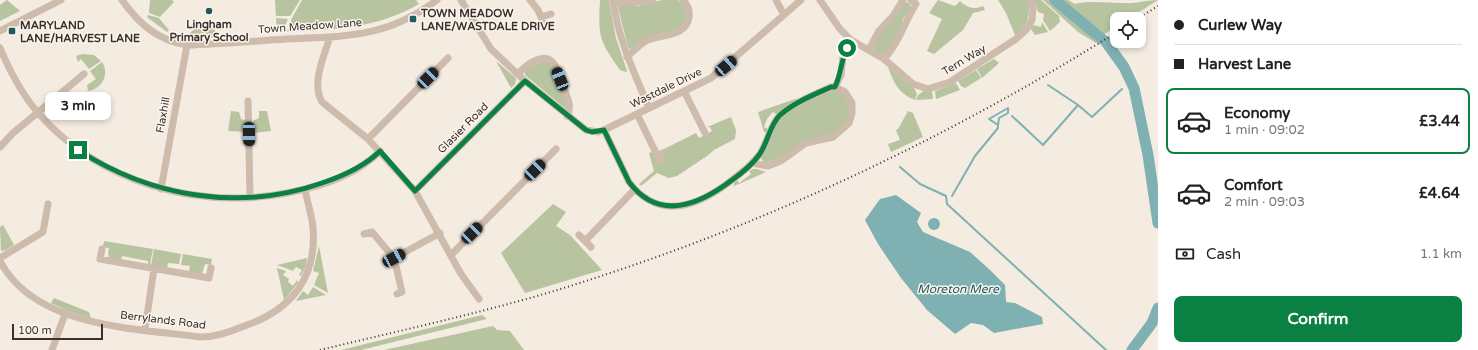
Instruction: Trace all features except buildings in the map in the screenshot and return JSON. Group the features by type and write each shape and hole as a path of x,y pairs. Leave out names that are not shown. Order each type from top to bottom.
{"street":[{"path":"0,31 61,0"},
{"name":"Town Meadow Lane","path":"122,0 146,29 168,41 187,46 365,34 393,26 415,16 437,0"},
{"name":"Wastdale Drive","path":"461,0 491,49 525,81 567,116 586,130 592,132 604,130 711,78 801,0"},
{"path":"530,0 542,21 551,14"},
{"path":"649,108 627,57 618,30 613,1 630,3 653,0"},
{"path":"627,57 647,41 682,29 689,19 690,13 688,6 683,0"},
{"path":"776,0 784,15"},
{"name":"Tern Way","path":"820,0 840,29 851,40 884,59 907,79 919,87 928,89 943,86 993,56 1026,30 1032,20 1033,9 1031,0"},
{"path":"869,49 879,31 893,16 903,0"},
{"path":"884,59 894,48 904,23 916,4 911,0"},
{"path":"330,37 320,67 317,95 322,102 368,139 415,191 440,233 461,274 479,299"},
{"path":"835,87 841,75 843,56 851,40"},
{"name":"Flaxhill","path":"161,189 187,46"},
{"path":"0,48 16,82 38,113 57,133 97,163 138,181 161,189 219,198 250,198 304,189 352,171 373,158 380,151"},
{"path":"368,139 448,58"},
{"path":"518,74 526,64 543,58 550,60 555,66 570,106 567,116"},
{"path":"0,146 84,74"},
{"name":"Glasier Road","path":"415,191 525,81"},
{"path":"604,130 629,182 635,189 654,202 666,206 684,206 719,190 752,162 762,151 771,129 779,116 796,103 831,87 835,87 845,92 852,103 851,118 845,128 833,137 806,143 781,161 768,166 752,162"},
{"path":"684,91 704,133"},
{"path":"248,101 250,198"},
{"path":"637,114 658,159 665,152"},
{"path":"451,255 556,148"},
{"name":"Berrylands Road","path":"0,259 9,275 22,289 65,314 83,320 200,337 218,336 268,316 288,302 304,280 312,258 313,228 304,189"},
{"path":"586,240 635,189"},
{"path":"0,259 43,232 48,204"},
{"path":"364,234 372,232 394,258 402,292 397,294"},
{"path":"394,258 440,233"},
{"path":"580,235 591,247"},
{"path":"102,249 100,259 154,269 209,278 211,268"},
{"path":"145,329 154,269"},
{"path":"52,350 65,314"}],"green space":[{"path":"7,0 20,11 0,21 0,5"},
{"path":"150,0 172,0 174,2 160,17 149,13"},
{"path":"275,0 300,0 290,16 276,16"},
{"path":"302,0 416,0 419,4 403,12 371,23 339,28 287,32 292,18"},
{"path":"600,0 609,0 616,38 627,71 626,72 620,70 601,38 599,22"},
{"path":"662,0 678,0 684,5 686,19 684,23 672,32 630,49 628,47 618,8 619,5 638,6"},
{"path":"938,0 955,6 960,1 971,8 983,6 985,10 973,13 963,30 934,54 927,51 942,19 929,13"},
{"path":"998,0 1028,0 1028,20 1023,28 1015,35 1006,13"},
{"path":"1034,0 1041,0 1059,16 1060,22 1050,31 1043,20 1044,14 1038,12"},
{"path":"1043,0 1068,0 1075,4 1093,2 1133,3 1158,0 1139,12 1110,12 1110,31 1100,37 1102,39 1096,43 1078,32"},
{"path":"907,2 910,4 911,8 903,19 900,32 885,54 882,55 874,51 873,46 882,29 904,3"},
{"path":"148,15 159,18 169,30 167,32 147,17"},
{"path":"276,18 288,19 282,32 277,32"},
{"path":"1042,22 1048,32 1035,35 1030,28 1034,25 1041,27"},
{"path":"215,27 215,38 185,38 195,28"},
{"path":"82,54 94,55 101,61 89,69 81,59 78,62 76,56"},
{"path":"994,59 999,63 982,78 977,69"},
{"path":"496,61 516,78 515,84 511,88"},
{"path":"544,61 549,62 552,67 568,106 567,110 525,75 528,67"},
{"path":"102,62 105,76 101,84 93,90 88,91 87,85 96,79 90,71"},
{"path":"888,67 914,88 917,94 915,100 904,94 897,87"},
{"path":"976,70 981,78 965,88 961,86 958,81"},
{"path":"956,83 960,90 936,99 935,91"},
{"path":"833,90 843,95 848,100 850,108 846,122 841,128 778,159 764,163 761,158 775,126 780,119 786,113 801,104"},
{"path":"924,91 932,91 933,99 916,100 918,95"},
{"path":"798,98 777,115 773,112 767,119 764,127 768,129 767,132 764,132 758,112"},
{"path":"231,111 239,112 241,119 245,120 245,132 228,131"},
{"path":"259,111 267,111 271,131 253,133 253,121 259,118"},
{"path":"908,111 913,113 923,137 891,152 888,144 900,140 896,130"},
{"path":"731,117 736,130 735,139 714,150 677,176 669,178 657,173 641,186 639,184 654,171 649,153 652,152 662,157 668,153 666,148 696,133 699,138 712,131 710,127 707,127"},
{"path":"753,169 766,172 734,186 734,183 737,180 739,183 751,174 749,171"},
{"path":"553,204 566,212 556,226 570,235 602,270 525,293 501,253"},
{"path":"3,225 14,245 1,251 0,227"},
{"path":"104,241 153,249 150,265 148,265 148,261 122,256 121,261 110,259 108,254 109,248 103,247"},
{"path":"319,246 328,293 314,285 319,273 313,271"},
{"path":"154,249 181,254 179,264 168,263 167,268 151,266"},
{"path":"183,254 212,259 211,265 205,264 202,274 189,272 190,266 181,265"},
{"path":"307,258 306,266 301,276 299,275 302,270 296,267 293,271 277,265"},
{"path":"277,268 286,271 283,275 289,279 288,282 293,286 297,280 298,283 284,300"},
{"path":"313,287 326,295 296,301 303,291 308,295"},
{"path":"54,298 89,312 91,318 68,311 51,303"},
{"path":"482,315 487,319 361,350 341,350"},
{"path":"493,326 497,330 510,331 524,350 384,350"}],"water":[{"name":"Moreton Mere","path":"896,195 921,213 917,222 923,232 970,252 1005,285 1006,302 1015,303 1042,317 1043,324 994,333 983,325 971,323 955,334 927,310 901,278 878,244 865,220 880,199"},
{"path":"932,218 936,218 940,224 936,230 932,230 928,226 928,222"}],"waterway":[{"path":"1055,0 1102,39"},
{"path":"1106,42 1124,67 1134,88 1148,155 1158,223"},
{"path":"1012,116 1043,145 1078,105 1048,85"},
{"path":"1078,105 1092,117 1122,89"},
{"path":"952,196 975,156 998,128 998,125 989,119 1008,108 1008,113 999,118 998,125"},
{"path":"900,167 920,184 946,196 947,204 1106,350"},
{"path":"1132,350 1152,323 1158,308"}],"railway":[{"path":"1146,13 1158,6"},
{"path":"320,350 455,318 522,300 589,280 727,231 794,203 926,140 991,106 1110,36"}],"place":[{"name":"Lingham Primary School","path":"209,11"},
{"name":"TOWN MEADOW LANE/WASTDALE DRIVE","path":"413,19"},
{"name":"MARYLAND LANE/HARVEST LANE","path":"12,31"}],"route":[{"path":"78,150 97,163 138,181 161,189 219,198 250,198 270,196 304,189 330,181 352,171 373,158 380,151 415,191 525,81 586,130 598,132 604,130 629,182 635,189 649,200 666,206 684,206 719,190 747,168 762,151 768,140 771,129 779,116 796,103 831,87 835,87 841,75 841,64 847,48"}]}
